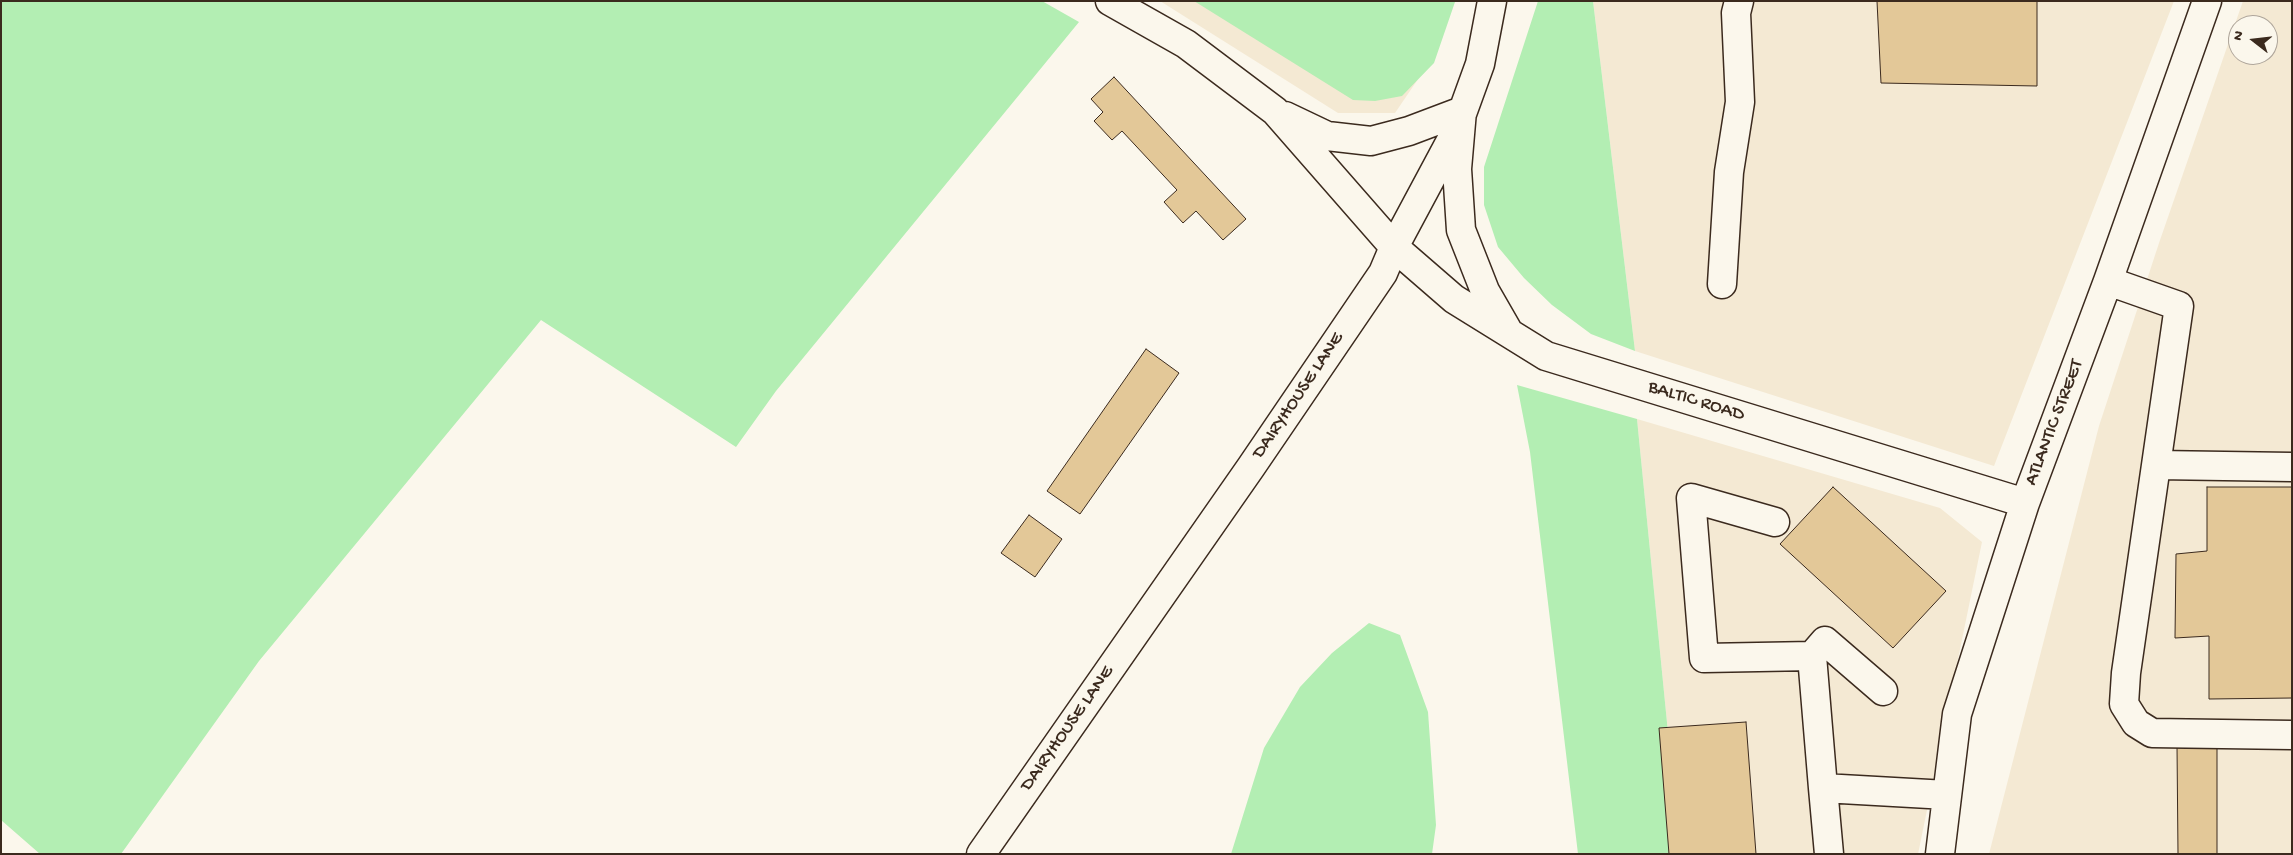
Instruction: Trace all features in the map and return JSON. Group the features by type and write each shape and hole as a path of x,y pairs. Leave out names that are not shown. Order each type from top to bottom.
{"street":[{"path":"1110,1 1186,44 1275,111 1327,136 1371,141 1409,131 1462,112"},
{"path":"1492,1 1480,64 1462,112 1457,169 1460,230 1485,291 1510,333"},
{"path":"1722,284 1728,172 1740,102 1736,13 1739,1"},
{"name":"ATLANTIC STREET","path":"1940,854 1957,714 2025,503 2108,281 2207,1"},
{"path":"1275,111 1394,246"},
{"name":"DAIRYHOUSE LANE","path":"981,854 1251,467 1383,273 1394,246 1455,133 1462,112"},
{"name":"BALTIC ROAD","path":"1394,246 1454,298 1546,356 2025,503"},
{"path":"2108,281 2180,306 2158,466 2126,673 2124,704 2136,723 2152,732 2292,735"},
{"path":"2158,466 2292,467"},
{"path":"1775,522 1691,498 1704,658 1812,656"},
{"path":"1829,854 1812,656 1825,641 1883,691"},
{"path":"1823,788 1947,795"}],"shaded area":[{"path":"1160,1 1449,1 1429,63 1395,113 1338,113"},
{"path":"1593,1 2174,1 1994,466 1635,351"},
{"path":"2243,1 2292,1 2292,854 1989,854 2099,426 2159,243 2228,44 2228,65 2278,65 2278,15 2238,15"},
{"path":"1637,419 1940,508 1982,542 1918,854 1680,854"}],"green space":[{"path":"1,1 1042,1 1079,22 776,391 736,447 541,320 259,661 121,854 40,854 1,820"},
{"path":"1194,1 1455,2 1434,63 1402,96 1375,101 1353,100"},
{"path":"1538,1 1593,1 1635,351 1591,334 1552,305 1524,278 1498,247 1484,205 1484,167"},
{"path":"1517,385 1637,419 1680,854 1578,854 1530,452"},
{"path":"1369,623 1400,635 1428,712 1436,825 1432,854 1231,854 1264,748 1300,687 1332,653"}],"building":[{"path":"1877,1 2037,1 2037,86 1881,83"},
{"path":"1114,77 1246,219 1223,240 1196,211 1183,223 1164,202 1177,190 1122,131 1112,140 1094,121 1103,112 1091,99"},
{"path":"1146,349 1179,373 1080,514 1047,491"},
{"path":"1833,487 1946,591 1893,648 1780,544"},
{"path":"2207,487 2292,487 2292,698 2209,699 2209,636 2175,638 2176,554 2207,551"},
{"path":"1029,515 1062,539 1035,577 1001,553"},
{"path":"1746,722 1756,854 1669,854 1659,728"},
{"path":"2217,743 2217,854 2178,854 2177,746"}]}
